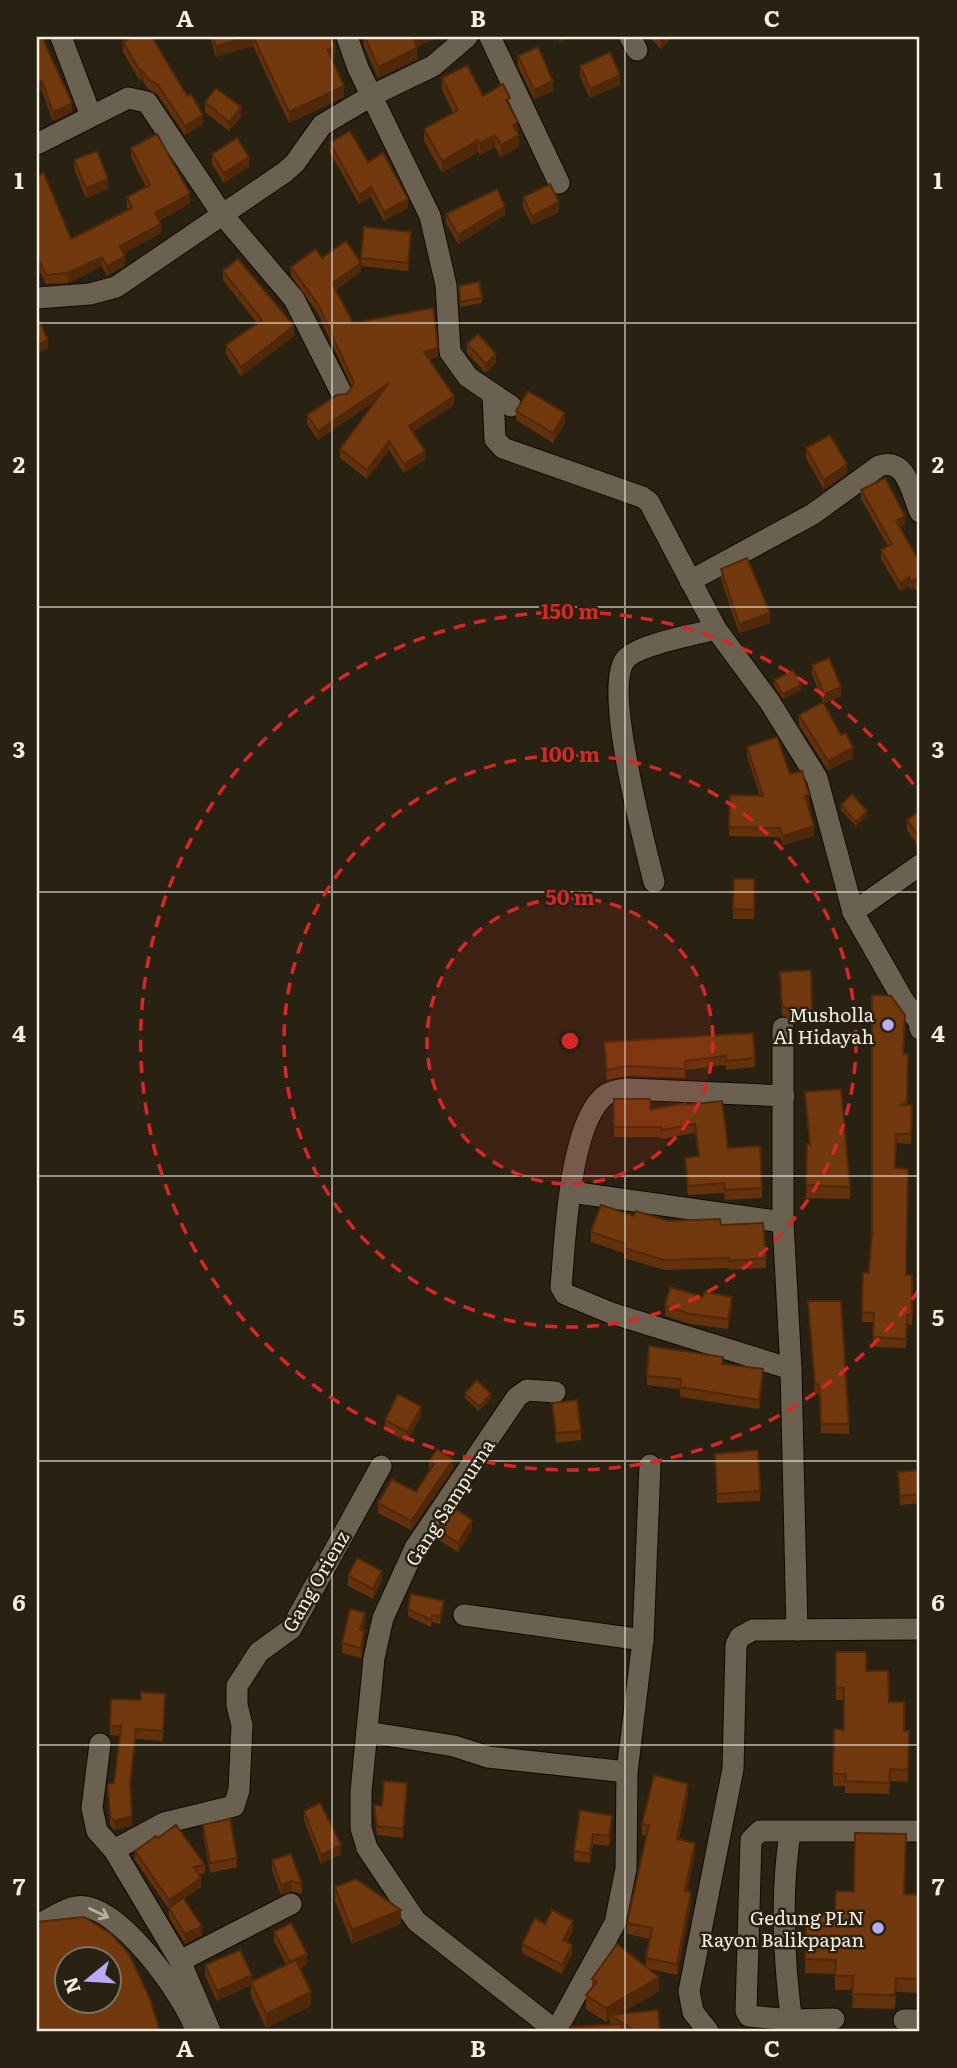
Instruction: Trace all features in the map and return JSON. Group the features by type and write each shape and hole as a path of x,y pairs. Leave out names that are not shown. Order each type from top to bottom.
{"street":[{"path":"61,37 91,116"},
{"path":"347,37 371,96 430,216 446,285 450,352 468,377 502,401 495,439 499,445 642,497 655,511 716,629 769,701 817,779 853,912 901,998 920,1025"},
{"path":"37,298 90,294 116,287 295,163 321,125 433,65 467,37"},
{"path":"489,37 559,183"},
{"path":"37,144 128,98 147,102 222,214 294,299 341,392"},
{"path":"690,582 813,514 879,466 890,463 898,466 905,474 920,512"},
{"path":"654,882 623,739 621,672 625,659 637,652 716,629"},
{"path":"853,912 920,865"},
{"path":"783,1028 783,1222 791,1369 797,1630"},
{"path":"784,1096 627,1089 604,1095 592,1110 576,1152 561,1284 565,1294 611,1313 791,1369"},
{"path":"571,1192 783,1222"},
{"name":"Gang Sampurna","path":"555,1392 527,1390 517,1397 415,1548 383,1618 374,1658 362,1828 367,1848 416,1922 556,2031 615,1923 626,1869 627,1772 643,1640 650,1465"},
{"name":"Gang Orienz","path":"114,1850 164,1824 234,1806 239,1790 242,1725 237,1705 237,1686 259,1652 291,1629 381,1466"},
{"path":"464,1615 643,1640"},
{"path":"708,2031 694,2012 689,1991 733,1769 736,1645 747,1631 920,1629"},
{"path":"367,1732 454,1746 488,1757 627,1772"},
{"path":"100,1744 93,1781 93,1821 102,1838 114,1850 180,1962 210,2031"},
{"path":"834,2019 792,2026 749,2016 744,2004 751,1840 760,1831 920,1832"},
{"path":"790,1833 786,1860 786,1994 792,2026"},
{"path":"180,1962 292,1904"},
{"path":"37,1926 76,1907 92,1908 106,1914 136,1941 158,1968 197,2031"}],"building":[{"path":"37,37 42,37 72,103 53,112 42,81 37,83"},
{"path":"132,37 152,37 187,96 191,94 203,115 185,126 158,85 140,71 123,42"},
{"path":"213,37 248,37 216,46"},
{"path":"253,37 330,37 335,46 328,50 344,86 289,112"},
{"path":"365,37 413,37 417,48 378,67"},
{"path":"538,47 553,81 534,90 518,56"},
{"path":"610,52 620,75 590,89 580,66"},
{"path":"467,65 483,96 503,84 510,98 506,100 518,122 513,125 519,135 501,145 495,135 480,143 478,140 442,161 424,129 458,110 442,78"},
{"path":"216,88 241,107 229,122 205,102"},
{"path":"350,131 368,162 383,153 408,199 384,212 371,187 359,195 330,143"},
{"path":"157,134 190,194 155,213 161,224 120,246 125,256 107,266 102,257 68,273 46,275 41,263 37,265 37,176 44,173 71,239 132,208 127,197 150,185 131,148"},
{"path":"237,138 249,157 224,173 212,154"},
{"path":"97,151 108,179 86,188 74,160"},
{"path":"550,184 559,202 532,216 523,197"},
{"path":"497,189 505,206 458,235 446,214"},
{"path":"364,227 411,232 408,263 361,258"},
{"path":"346,241 361,263 332,283 353,323 433,308 438,348 424,352 454,396 409,426 425,451 404,464 389,441 367,470 340,449 389,383 318,431 307,415 337,395 347,394 354,383 318,304 291,267 316,249 322,258"},
{"path":"238,259 294,326 241,367 226,345 262,320 223,271"},
{"path":"479,282 482,298 460,302 459,286"},
{"path":"37,316 48,340 37,345"},
{"path":"478,334 496,354 486,364 467,344"},
{"path":"528,391 565,413 553,433 516,411"},
{"path":"830,435 847,464 824,480 806,448"},
{"path":"885,478 905,516 896,521 918,559 920,558 920,588 915,579 911,582 909,577 900,583 881,550 892,544 861,490"},
{"path":"747,558 770,613 739,624 721,569"},
{"path":"829,658 841,687 824,694 812,665"},
{"path":"793,670 801,685 783,694 774,680"},
{"path":"823,702 841,735 846,733 853,748 828,761 799,715"},
{"path":"777,737 790,774 802,771 809,795 805,796 814,826 783,836 780,828 729,827 730,795 763,796 747,747"},
{"path":"852,794 867,811 856,822 841,805"},
{"path":"920,810 920,838 907,820"},
{"path":"734,879 754,879 754,910 733,909"},
{"path":"811,970 812,1011 794,1012 782,1006 780,972"},
{"path":"872,995 891,996 905,1015 903,1054 908,1054 907,1101 901,1105 912,1105 911,1134 896,1134 895,1168 908,1169 906,1275 912,1275 912,1315 907,1315 906,1339 873,1337 874,1313 862,1312 863,1273 869,1273 872,1232"},
{"path":"753,1033 755,1058 726,1061 726,1056 685,1061 685,1069 627,1066 607,1070 604,1042"},
{"path":"841,1089 850,1187 806,1185 807,1144 810,1145 805,1092"},
{"path":"614,1099 650,1099 650,1110 686,1103 722,1101 728,1148 760,1146 762,1188 725,1190 724,1183 688,1186 685,1158 699,1156 695,1124 661,1130 661,1127 614,1127"},
{"path":"601,1205 634,1216 636,1211 668,1221 720,1219 721,1225 763,1223 766,1258 729,1261 729,1258 664,1260 624,1248 626,1244 591,1232"},
{"path":"670,1287 703,1297 704,1292 732,1297 728,1319 690,1314 665,1306"},
{"path":"808,1301 841,1301 849,1424 821,1424"},
{"path":"649,1346 723,1357 722,1364 763,1369 759,1400 680,1387 681,1379 647,1376"},
{"path":"477,1380 491,1394 479,1407 465,1393"},
{"path":"398,1394 421,1407 407,1432 385,1420"},
{"path":"577,1400 581,1431 556,1433 552,1403"},
{"path":"437,1449 453,1459 411,1521 378,1503 392,1479 416,1492 434,1464 429,1461"},
{"path":"758,1450 760,1491 717,1494 715,1454"},
{"path":"920,1470 920,1494 900,1496 898,1472"},
{"path":"452,1507 472,1520 458,1543 437,1529"},
{"path":"357,1558 382,1571 373,1589 348,1576"},
{"path":"411,1594 444,1601 440,1617 432,1615 431,1620 408,1609"},
{"path":"350,1609 365,1613 360,1630 364,1631 361,1648 342,1643"},
{"path":"836,1652 866,1652 866,1671 888,1671 889,1702 904,1702 904,1731 909,1731 908,1770 890,1769 889,1783 845,1781 846,1774 833,1774 834,1729 844,1730 844,1688 836,1688"},
{"path":"141,1692 165,1694 163,1731 136,1729 130,1784 132,1816 114,1821 110,1816 108,1784 114,1783 121,1726 110,1726 111,1699 141,1700"},
{"path":"654,1775 688,1784 677,1839 695,1843 685,1891 691,1892 677,1964 646,1958 652,1928 627,1923 649,1825 642,1824"},
{"path":"384,1781 407,1783 403,1829 377,1826 374,1805 382,1806"},
{"path":"320,1803 341,1845 321,1855 304,1811"},
{"path":"580,1810 612,1816 609,1836 593,1834 590,1854 574,1851"},
{"path":"230,1819 237,1858 210,1863 203,1825"},
{"path":"176,1825 205,1865 194,1867 201,1878 169,1900 135,1851"},
{"name":"Gedung PLN Rayon Balikpapan","path":"855,1833 906,1834 904,1894 920,1895 920,1967 918,1979 896,1978 895,1995 852,1994 853,1976 835,1976 836,1960 805,1959 806,1914 835,1915 836,1891 854,1892"},
{"path":"291,1854 302,1884 291,1881 281,1885 272,1860"},
{"path":"356,1879 401,1910 352,1930 335,1887"},
{"path":"183,1898 202,1926 185,1934 169,1908"},
{"path":"552,1910 573,1921 563,1940 572,1945 562,1965 522,1944 535,1918 545,1924"},
{"path":"84,1917 111,1934 122,1946 52,1946 52,2016 122,2016 122,1946 129,1954 150,1999 160,2031 37,2031 37,1922"},
{"path":"291,1923 307,1954 290,1962 274,1932"},
{"path":"617,1944 659,1977 606,2008 586,1995 597,1982 592,1979"},
{"path":"240,1950 252,1975 217,1991 205,1965"},
{"path":"296,1960 311,1992 266,2014 251,1982"},
{"path":"658,2010 660,2031 635,2031 610,2015"},
{"path":"622,2024 622,2031 570,2031 570,2027"}],"place":[{"name":"Musholla Al Hidayah","path":"888,1025"},
{"name":"Gedung PLN Rayon Balikpapan","path":"878,1928"}]}
